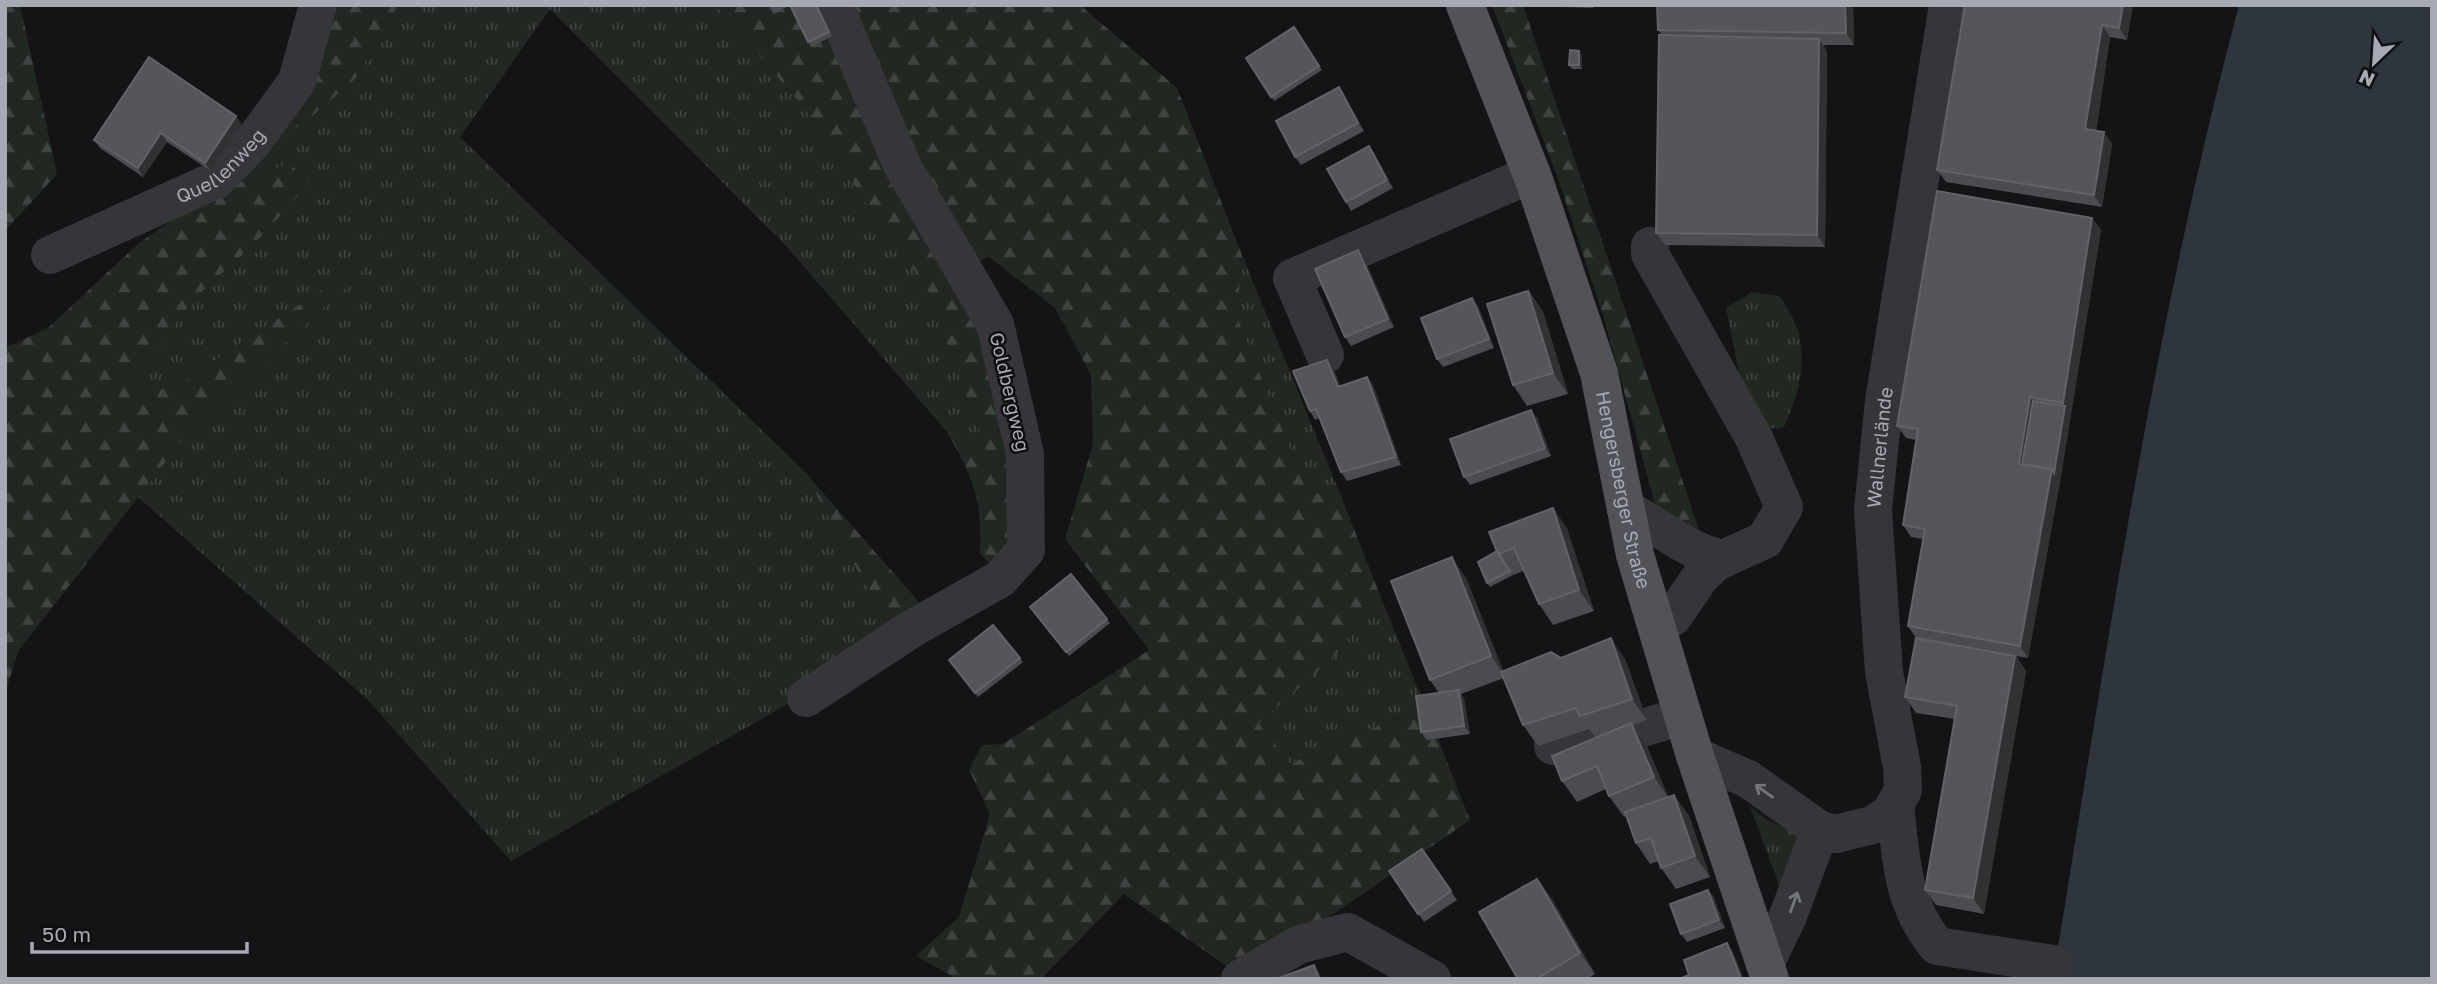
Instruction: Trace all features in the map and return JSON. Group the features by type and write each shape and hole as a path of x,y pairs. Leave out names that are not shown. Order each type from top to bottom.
{"main road":[{"name":"Hengersberger Straße","path":"1465,5 1532,174 1599,373 1635,555 1695,756 1768,971"}],"street":[{"name":"Quellenweg","path":"50,255 216,180 252,143 297,81 318,5"},
{"name":"Goldbergweg","path":"806,698 913,628 1000,579 1026,550 1025,454 995,324 903,167 834,5"},
{"name":"Wallnerlände","path":"1948,5 1884,401 1873,510 1884,672 1902,767 1903,789 1895,804 1903,882 1920,925 1937,946 2053,964"},
{"path":"1325,355 1292,278 1532,174"},
{"path":"1650,246 1650,254 1754,438 1784,507 1765,540 1723,559 1701,576 1673,617 1657,627"},
{"path":"1626,509 1656,525 1699,554 1723,559"},
{"path":"1553,746 1582,737 1591,743 1683,716"},
{"path":"1695,756 1748,779 1820,830 1836,834 1872,825 1891,813 1895,804"},
{"path":"1768,971 1820,830"},
{"path":"1240,979 1297,945 1348,932 1432,979"}],"green space":[{"path":"5,5 20,5 57,174 5,231"},
{"path":"330,5 398,5 355,79 306,121 255,155"},
{"path":"398,5 715,5 813,118 866,203 927,288 983,440 985,455 952,423 947,432 788,248 550,9 460,137 803,470 889,628 804,695 511,861 368,700 138,497 192,428 356,278 388,233 334,282 171,389 124,389 195,298 253,245 193,206 355,79"},
{"path":"715,5 1080,5 1177,88 1242,255 1237,317 1307,492 1341,496 1380,595 1336,655 1259,723 1289,764 1425,706 1470,820 1242,977 1124,894 1041,979 958,979 916,956 959,917 990,814 969,770 982,745 1003,744 1149,650 1065,539 1093,444 1091,375 1055,308 989,257 960,269 991,325 1025,549 999,575 980,553 978,503 964,463 947,432 952,423 984,454 983,440 927,288 866,203 813,118"},
{"path":"1492,5 1523,5 1702,539 1656,507 1603,315 1559,181"},
{"path":"290,163 309,184 253,245 195,298 125,389 171,389 334,282 391,229 356,278 192,428 19,650 5,693 5,348 48,328 139,243 193,206 260,173"},
{"path":"1242,255 1341,496 1307,492 1237,317"},
{"path":"1752,292 1779,296 1790,312 1801,343 1802,360 1797,393 1784,427 1770,429 1742,387 1726,308"},
{"path":"803,470 919,602 889,628"},
{"path":"1380,595 1425,706 1288,764 1259,722 1336,655"},
{"path":"1750,806 1764,818 1803,836 1779,885"}],"shaded area":[{"path":"2239,5 2432,5 2432,979 2053,979 2113,612 2157,368 2209,125"}],"building":[{"path":"790,5 816,5 829,32 808,42"},
{"path":"1657,5 1845,5 1846,33 1658,30"},
{"path":"1965,5 2123,5 2119,28 2102,25 2085,129 2104,132 2094,195 1937,170"},
{"path":"1294,27 1319,66 1271,97 1246,58"},
{"path":"1659,35 1819,39 1817,235 1656,233"},
{"path":"1570,50 1579,51 1579,65 1569,65"},
{"path":"149,57 236,116 205,163 161,133 138,168 94,140"},
{"path":"1339,87 1358,123 1295,157 1276,121"},
{"path":"1369,146 1387,180 1346,202 1327,169"},
{"path":"1937,191 2092,218 2063,403 2030,397 2019,464 2052,469 2020,646 1908,626 1925,529 1903,525 1918,429 1897,426"},
{"path":"1358,250 1388,319 1345,337 1315,269"},
{"path":"1528,291 1553,373 1513,385 1487,304"},
{"path":"1472,298 1489,339 1437,359 1421,318"},
{"path":"1327,360 1338,387 1367,377 1396,457 1341,472 1316,409 1310,411 1293,371"},
{"path":"2033,401 2065,406 2054,473 2052,469 2022,464"},
{"path":"1531,410 1545,448 1464,477 1450,439"},
{"path":"1553,508 1579,590 1539,604 1514,548 1498,554 1489,532"},
{"path":"1497,551 1510,571 1487,583 1478,562"},
{"path":"1452,557 1491,656 1430,680 1391,581"},
{"path":"1071,574 1107,619 1066,652 1030,607"},
{"path":"993,625 1020,658 975,693 949,660"},
{"path":"1611,638 1632,699 1580,716 1576,708 1523,725 1501,672 1551,652 1561,658"},
{"path":"1916,638 2015,656 1973,898 1925,890 1957,706 1905,697"},
{"path":"1459,690 1464,726 1421,732 1416,696"},
{"path":"1631,723 1654,777 1609,796 1597,766 1562,781 1552,756"},
{"path":"1674,795 1695,856 1661,868 1651,838 1636,843 1625,812"},
{"path":"1422,849 1451,891 1418,914 1389,871"},
{"path":"1537,879 1580,953 1536,979 1518,979 1479,912"},
{"path":"1708,890 1719,920 1681,934 1670,904"},
{"path":"1727,943 1741,978 1679,979 1689,975 1684,960"},
{"path":"1314,965 1319,979 1276,979"}]}
